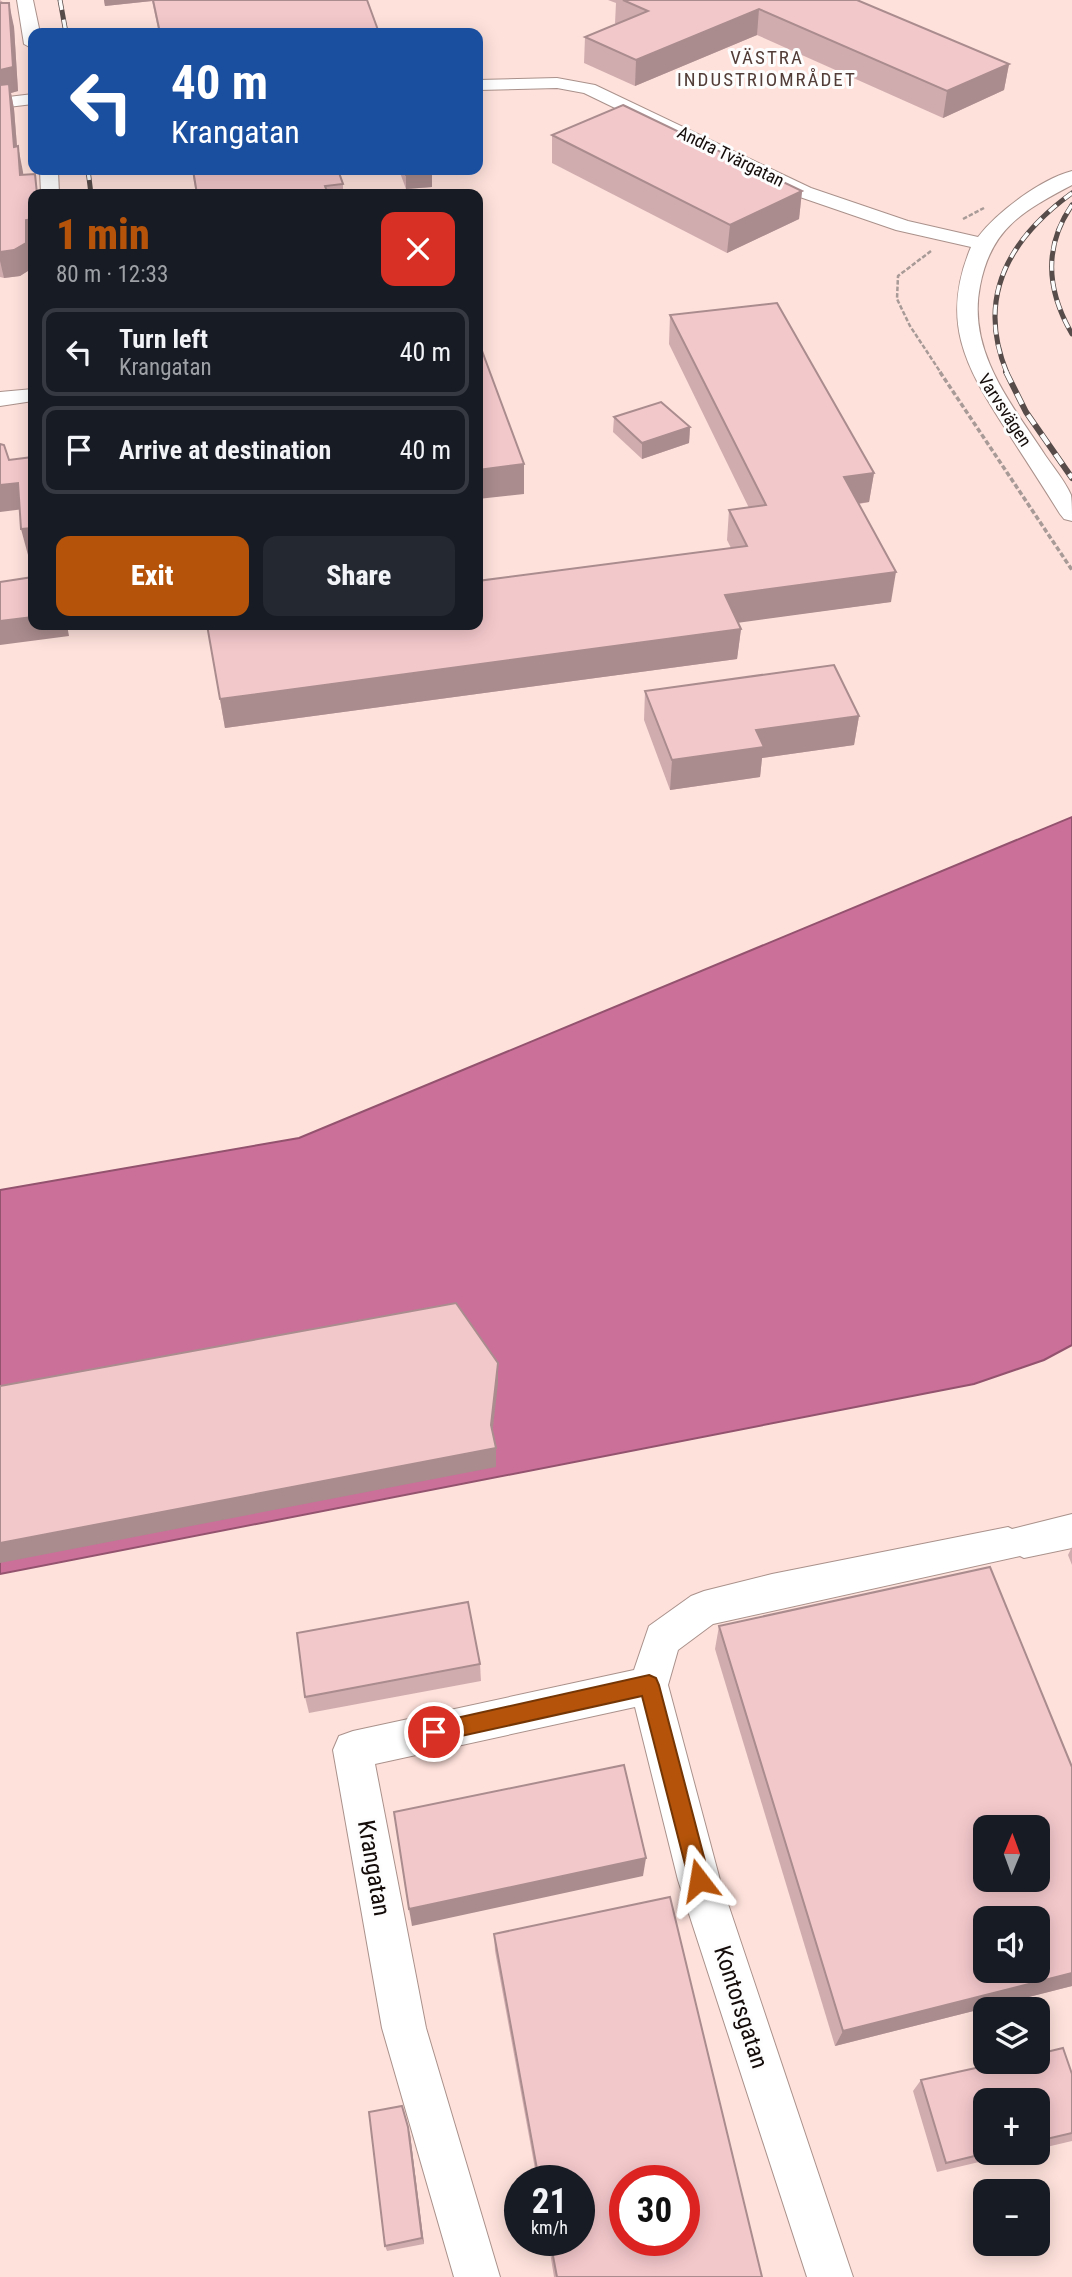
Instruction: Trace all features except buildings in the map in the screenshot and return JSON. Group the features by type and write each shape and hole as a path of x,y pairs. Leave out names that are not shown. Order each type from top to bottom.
{"street":[{"path":"25,0 30,28"},
{"name":"Andra Tvärgatan","path":"483,85 557,83 589,89 804,192 903,226 983,244"},
{"path":"0,103 28,100"},
{"name":"Varvsvägen","path":"1072,177 1021,209 999,226 983,244 971,277 964,313 966,330 979,371 1072,514"},
{"path":"0,399 28,396"},
{"path":"649,1685 662,1639 704,1609 772,1591 1072,1531"},
{"name":"Krangatan","path":"477,2277 404,2028 353,1750 649,1685"},
{"name":"Kontorsgatan","path":"649,1685 699,1880 830,2277"}],"path":[{"path":"956,222 992,204"}],"shaded area":[{"path":"0,0 1072,0 1072,817 299,1138 0,1190"},
{"path":"1072,817 1072,1345 1044,1360 974,1384 0,1574 0,1190 299,1138"},
{"path":"1072,1345 1072,2277 0,2277 0,1574 974,1384 1044,1360"}],"railway":[{"path":"60,0 65,28"},
{"path":"89,175 90,189"},
{"path":"1007,373 998,345 995,319 997,294 1004,271 1031,229 1072,193"},
{"path":"1072,205 1056,237 1052,269 1057,302 1072,334"},
{"path":"1006,372 1026,412 1072,478"}],"district":[{"name":"VÄSTRA INDUSTRIOMRÅDET","path":"767,68"}],"route":[{"path":"434,1732 649,1685 699,1880"}]}
